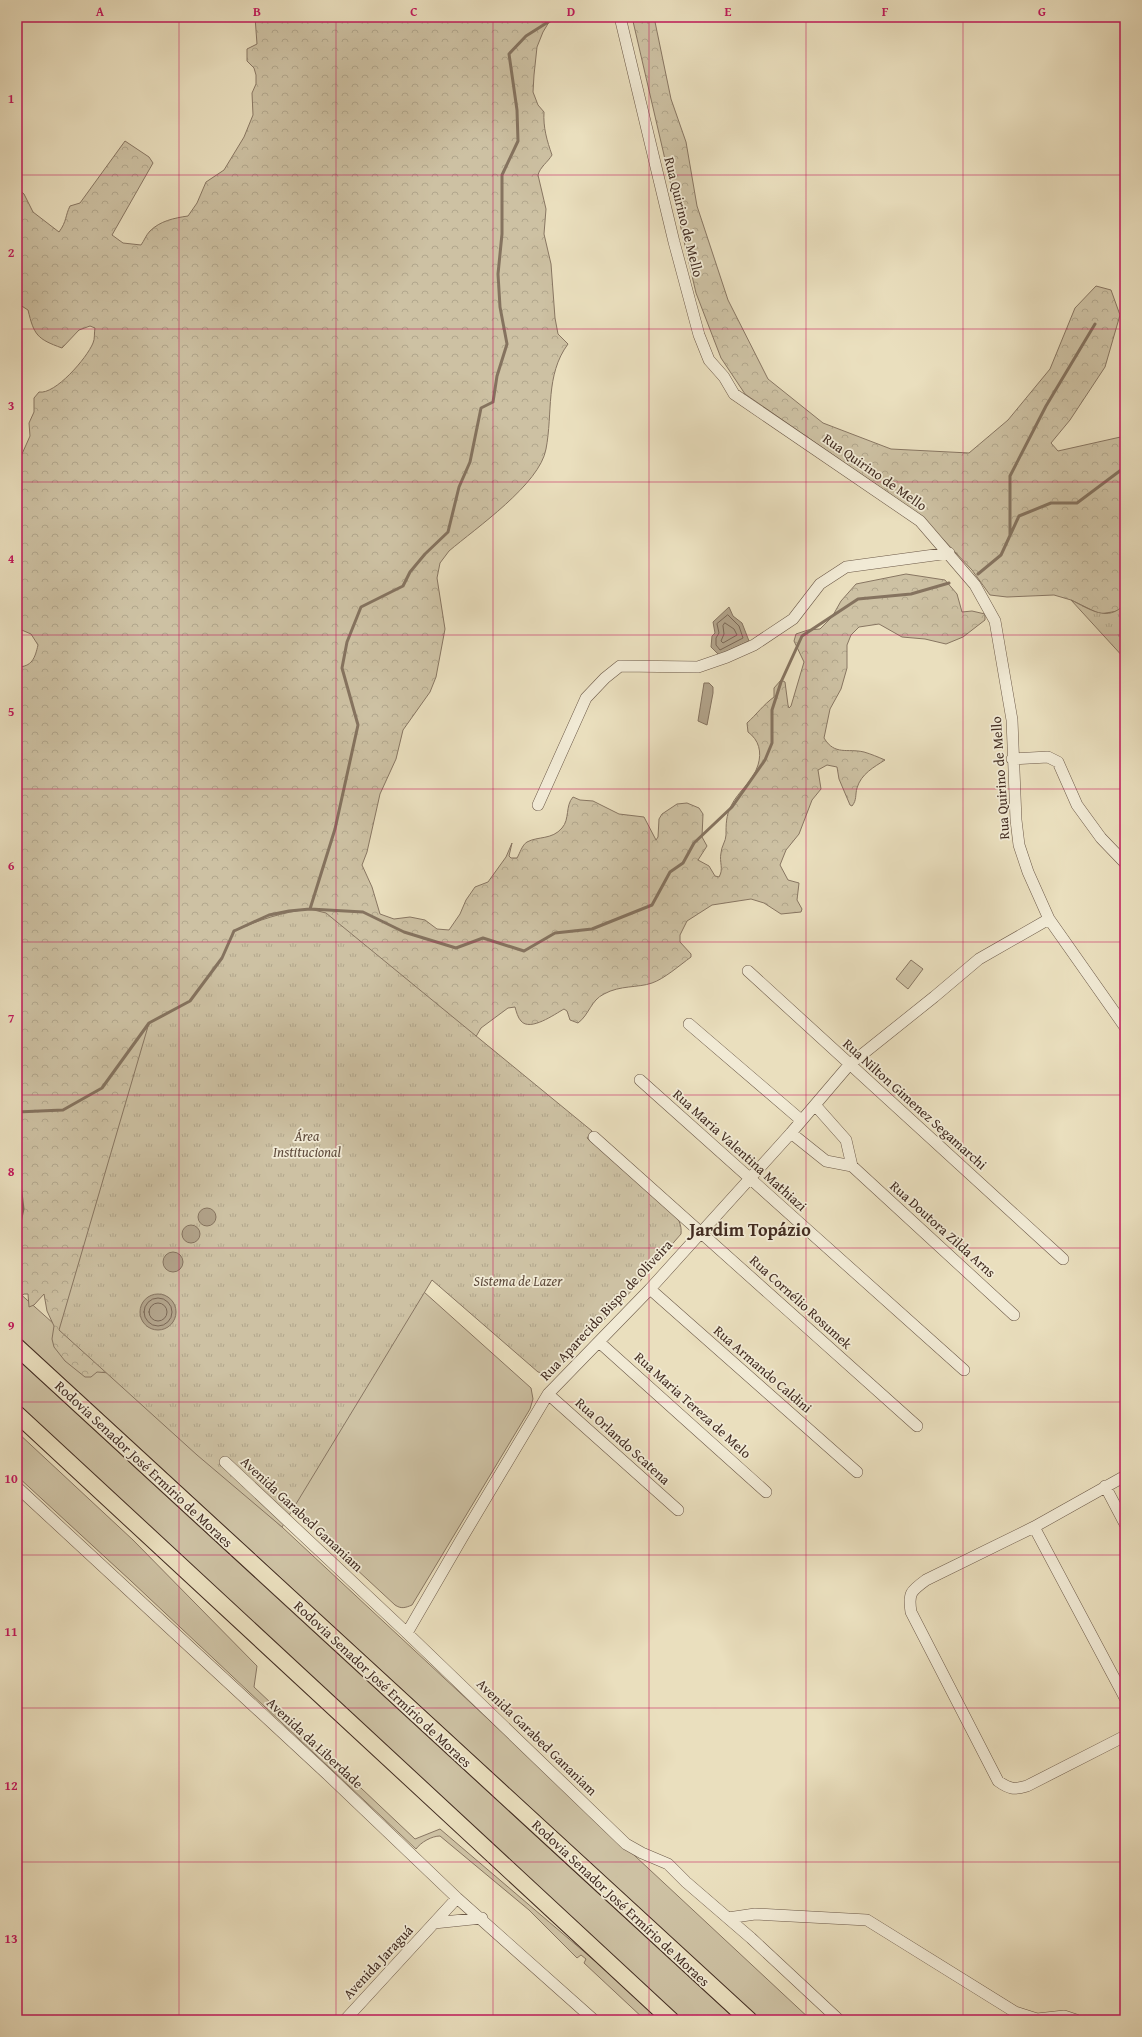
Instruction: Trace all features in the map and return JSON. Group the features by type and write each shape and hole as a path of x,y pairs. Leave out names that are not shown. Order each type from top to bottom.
{"highway":[{"name":"Rodovia Senador José Ermírio de Moraes","path":"17,1347 749,2020"},
{"path":"17,1414 671,2020"}],"street":[{"name":"Rua Quirino de Mello","path":"620,17 674,242 699,335 710,360 724,377 734,394 920,521 975,585 995,621 1012,720 1012,759 1019,845 1028,872 1050,920 1118,1020 1125,1027"},
{"path":"538,805 586,698 605,678 620,666 698,667 727,657 754,645 792,619 820,584 846,567 949,553"},
{"path":"1012,759 1048,756 1058,762 1077,805 1101,838 1123,857"},
{"name":"Rua Aparecido Bispo de Oliveira","path":"407,1633 548,1394 650,1289 791,1133 849,1065 934,997 979,958 1050,920"},
{"name":"Rua Nilton Gimenez Segamarchi","path":"748,971 849,1065 1063,1258"},
{"path":"689,1024 801,1120"},
{"name":"Rua Maria Valentina Mathiazi","path":"640,1080 964,1370"},
{"path":"791,1133 826,1161 852,1166 846,1140 815,1105"},
{"name":"Rua Cornélio Rosumek","path":"594,1137 917,1426"},
{"name":"Rua Doutora Zilda Arns","path":"852,1166 1014,1315"},
{"name":"Rua Armando Caldini","path":"650,1289 857,1472"},
{"name":"Rua Maria Tereza de Melo","path":"599,1342 766,1492"},
{"name":"Rua Orlando Scatena","path":"548,1394 678,1510"},
{"name":"Avenida Garabed Gananiam","path":"225,1462 407,1633 626,1844 642,1853 668,1864 751,1938 839,2020"},
{"path":"1125,1476 1034,1526 926,1580 912,1590 909,1600 911,1612 998,1781 1007,1788 1015,1790 1027,1786 1125,1736"},
{"path":"1105,1486 1125,1524"},
{"name":"Avenida da Liberdade","path":"17,1487 326,1773 457,1898 482,1918 594,2020"},
{"path":"1034,1526 1125,1698"},
{"name":"Avenida Jaraguá","path":"345,2020 457,1898"},
{"path":"728,1918 755,1914 867,1920 1016,2012 1037,2019 1064,2016 1079,2020"},
{"name":"Avenida Jaraguá","path":"434,1923 482,1918"}],"green space":[{"path":"255,17 552,17 543,32 537,47 533,92 538,105 544,112 546,134 552,155 540,169 538,175 546,209 544,234 551,264 555,318 558,334 568,344 556,368 553,381 546,449 541,462 520,491 490,518 449,551 440,563 437,578 445,629 436,677 430,692 403,730 396,759 380,794 367,852 362,865 372,887 380,914 394,919 410,917 425,920 437,929 449,930 475,887 488,882 506,857 512,843 509,856 511,858 517,858 525,843 558,832 566,821 569,804 573,797 580,800 593,801 619,814 644,817 656,840 658,837 659,819 662,814 677,804 687,803 699,808 703,814 702,837 707,846 698,860 709,866 715,876 719,877 721,871 721,851 726,837 726,824 729,809 756,771 760,755 759,747 755,739 748,732 747,723 774,697 774,688 781,680 785,682 789,708 791,706 804,662 794,641 796,634 808,630 820,629 832,617 841,601 856,584 906,574 945,580 957,594 962,612 972,611 985,614 985,620 963,637 946,644 925,639 902,637 879,624 859,627 851,635 847,645 847,668 841,689 830,709 824,738 828,744 837,749 864,752 885,760 868,771 859,783 854,804 852,806 850,805 839,779 837,767 827,765 818,770 821,789 812,800 799,834 786,850 780,865 788,880 799,883 797,900 802,909 801,912 781,914 764,903 751,899 712,905 687,921 680,935 680,942 691,954 691,957 657,981 647,985 616,989 604,994 596,1000 582,1020 578,1023 570,1020 567,1011 564,1009 542,1021 525,1024 519,1018 515,1007 508,1008 481,1028 467,1052 110,1373 97,1372 91,1377 85,1377 65,1361 54,1347 52,1339 54,1326 47,1311 44,1294 34,1305 29,1307 28,1294 24,1294 17,1299 17,667 22,667 32,661 36,654 38,645 31,634 17,628 17,460 22,454 30,436 29,423 34,412 34,398 39,392 53,388 62,382 77,366 90,350 94,340 95,328 90,326 79,330 62,348 47,342 38,335 32,325 28,310 17,303 17,188 24,194 33,212 59,232 70,206 80,203 125,141 149,157 153,163 112,235 123,243 141,245 149,233 158,225 172,219 188,216 197,203 206,182 224,170 244,137 253,115 252,93 256,84 256,75 254,68 247,61 247,49 257,44"},
{"path":"632,17 654,17 671,99 686,142 697,206 728,300 768,379 823,423 891,449 969,453 1008,420 1050,369 1075,308 1096,286 1111,290 1120,315 1105,367 1070,420 1051,443 1058,451 1125,436 1125,604 1118,611 1100,614 1071,600 1054,595 1007,597 990,595 972,570 920,515 745,394 721,358 696,293"},
{"path":"1071,600 1092,610 1105,613 1112,613 1125,604 1125,659"},
{"name":"Área Institucional","path":"310,909 326,913 592,1131 587,1138 671,1210 679,1221 681,1234 635,1287 555,1372 547,1374 538,1372 432,1280 282,1527 197,1455 59,1330 149,1023 190,1001 222,958 234,931 271,917"},
{"path":"911,960 923,969 908,989 896,979"},
{"path":"368,1248 424,1292 531,1388 533,1399 530,1409 412,1605 403,1608 395,1605 217,1440"},
{"path":"17,1291 282,1527 811,2020 761,2020 17,1335"},
{"path":"17,1359 736,2020 681,2020 17,1407"},
{"path":"17,1432 133,1540 257,1666 254,1687 415,1839 440,1829 616,1979 659,2020 645,2020 584,1963 586,1959 581,1955 577,1958 529,1910 440,1836 427,1840 416,1849 17,1476"}],"water":[{"path":"729,607 733,616 742,623 749,641 719,655 711,647 712,636 715,633 713,622"},
{"path":"704,683 709,683 713,687 707,725 698,721"},
{"path":"207,1208 213,1211 216,1217 213,1223 207,1226 201,1223 198,1217 201,1211"},
{"path":"191,1225 197,1228 200,1234 197,1240 191,1243 185,1240 182,1234 185,1228"},
{"path":"173,1252 180,1255 183,1262 180,1269 173,1272 166,1269 163,1262 166,1255"},
{"path":"161,1294 171,1299 175,1305 175,1319 171,1325 165,1329 155,1330 145,1325 141,1319 140,1309 145,1299 151,1295"}],"waterway":[{"path":"310,909 335,829 358,725 342,668 347,642 361,607 403,586 410,572 425,554 448,532 459,487 470,462 481,408 493,402 497,376 507,344 500,307 498,274 502,234 502,175 518,141 517,110 509,54 526,36 556,17"},
{"path":"1010,536 1010,476 1046,406 1095,324"},
{"path":"978,574 1001,555 1019,516 1051,503 1077,503 1125,467"},
{"path":"234,931 269,915 289,911 310,909 363,912 404,932 456,948 483,938 524,951 555,933 592,929 652,905 670,872 683,863 694,843 732,807 765,760 772,743 772,710 781,682 802,636 858,599 911,594 949,583"},
{"path":"17,1112 63,1110 102,1088 149,1023 190,1001 222,958 234,931"},
{"path":"17,1160 23,1209 17,1236"}],"district":[{"name":"Jardim Topázio","path":"750,1230"}],"park label":[{"name":"Sistema de Lazer","path":"518,1281"}]}
